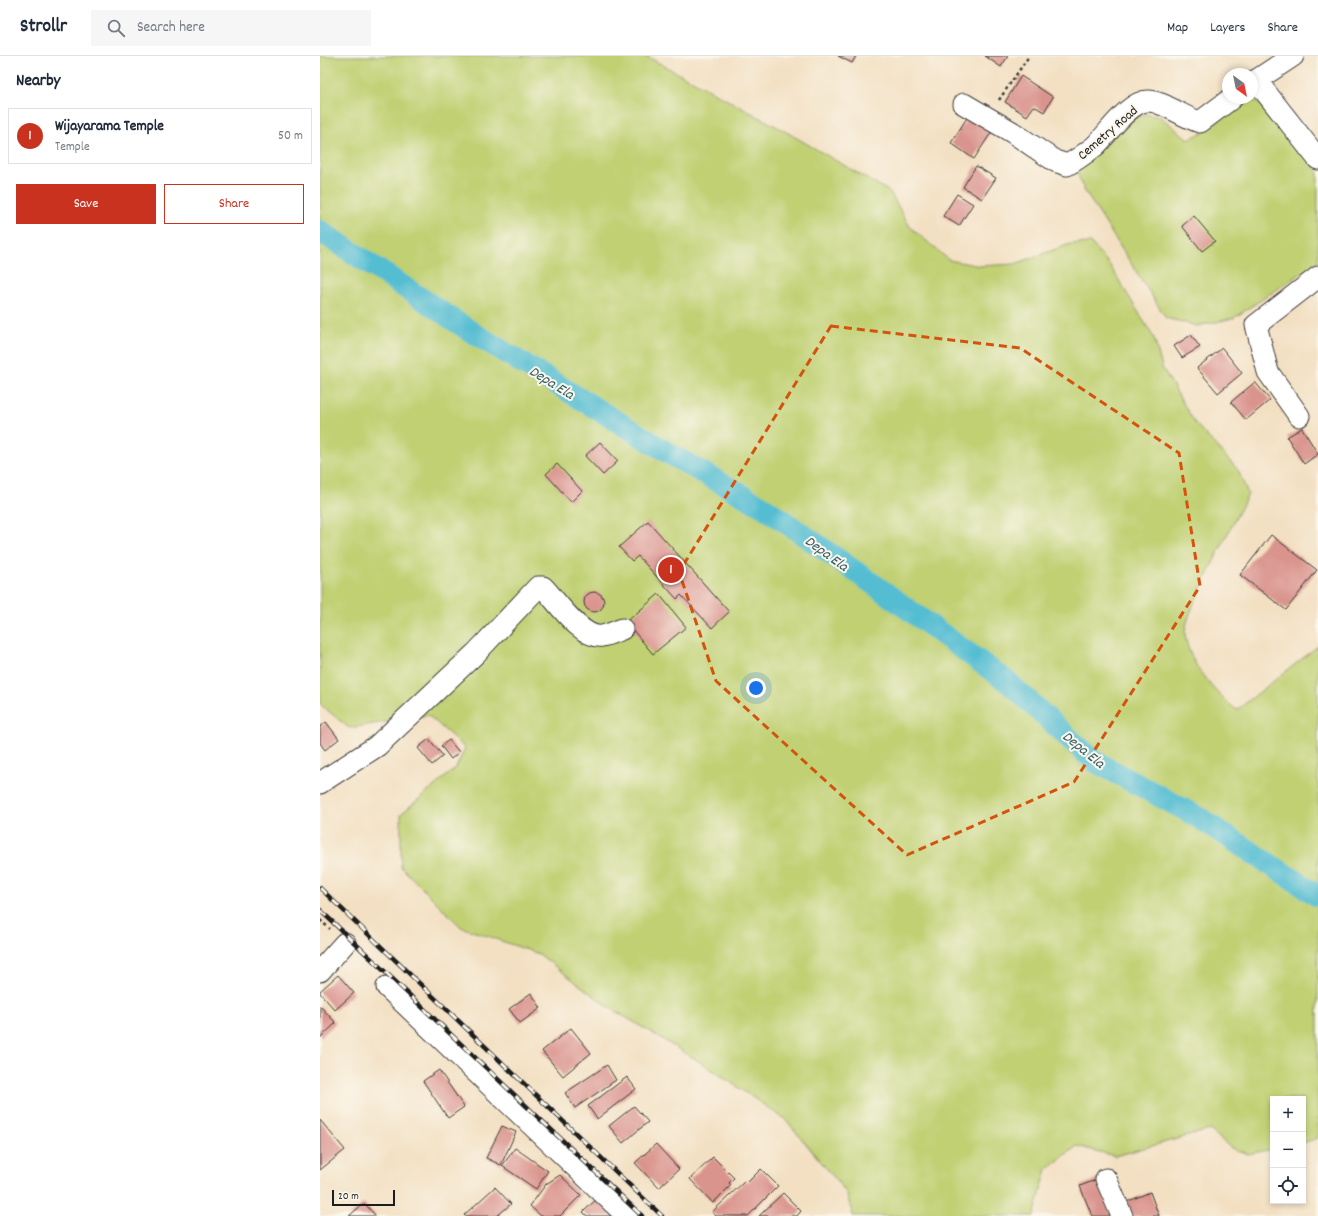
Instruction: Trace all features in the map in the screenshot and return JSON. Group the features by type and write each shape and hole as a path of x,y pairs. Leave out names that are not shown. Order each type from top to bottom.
{"street":[{"path":"1258,79 1292,56"},
{"path":"1258,87 1318,159"},
{"name":"Cemetry Road","path":"964,104 988,117 1055,162 1066,164 1078,158 1095,145 1110,128 1137,104 1148,101 1156,103 1187,119 1200,122 1224,104"},
{"path":"1299,416 1268,372 1256,325 1318,277"},
{"path":"320,783 377,746 476,653 538,587 543,587 577,625 588,633 600,636 622,629"},
{"path":"320,971 345,943"},
{"path":"388,987 627,1216"},
{"path":"1106,1179 1122,1216"}],"path":[{"path":"988,117 1029,56"}],"highlighted area":[{"path":"831,326 1020,348 1179,453 1200,586 1074,782 907,855 716,681 679,572"}],"green space":[{"path":"320,56 646,56 783,130 890,192 910,227 949,260 980,266 1015,264 1070,244 1091,243 1109,264 1154,338 1162,367 1194,422 1238,470 1248,494 1201,587 1187,623 1185,634 1187,645 1197,667 1212,687 1237,710 1318,646 1318,1138 1306,1142 1306,1096 1270,1096 1270,1150 1248,1154 1231,1148 1210,1130 1115,1156 1077,1146 1047,1169 1034,1216 853,1216 846,1192 786,1120 705,1065 607,1006 539,954 461,927 401,867 401,814 456,768 465,748 428,715 349,728 320,704"},
{"path":"1258,102 1318,171 1318,262 1234,318 1197,326 1166,318 1084,190 1076,170 1131,120 1145,114 1161,117 1188,139 1202,133 1239,104 1258,104"}],"building":[{"path":"838,56 856,56 852,63"},
{"path":"985,56 1008,56 1001,67"},
{"path":"1021,76 1053,97 1044,112 1034,106 1027,116 1005,102"},
{"path":"970,113 994,128 974,159 951,143"},
{"path":"976,166 996,178 982,199 963,187"},
{"path":"957,194 973,204 959,226 943,216"},
{"path":"1194,216 1215,241 1202,251 1182,226"},
{"path":"1191,335 1200,347 1182,358 1174,346"},
{"path":"1222,348 1242,373 1218,393 1197,368"},
{"path":"1255,382 1270,400 1246,420 1231,402"},
{"path":"1302,428 1318,454 1304,464 1287,437"},
{"path":"600,442 618,461 603,475 585,456"},
{"path":"557,464 582,491 571,502 546,474"},
{"path":"648,521 729,612 712,628 681,595 677,599 638,556 632,561 619,547"},
{"path":"1271,535 1317,570 1286,610 1240,575"},
{"path":"594,592 601,595 604,602 601,609 594,612 587,609 584,602 587,595"},
{"path":"659,594 686,627 653,654 626,622"},
{"path":"326,722 339,739 325,750 320,743 320,727"},
{"path":"429,739 443,756 432,765 418,748"},
{"path":"449,740 459,752 451,759 441,746"},
{"path":"338,975 354,993 335,1010 320,993 320,991"},
{"path":"531,993 541,1008 520,1023 509,1009"},
{"path":"320,1006 336,1023 320,1038"},
{"path":"571,1028 591,1053 563,1076 542,1051"},
{"path":"607,1065 616,1080 575,1108 565,1093"},
{"path":"439,1070 464,1107 448,1118 423,1081"},
{"path":"627,1077 636,1089 597,1119 588,1106"},
{"path":"634,1106 648,1122 623,1143 609,1126"},
{"path":"320,1120 345,1150 320,1170"},
{"path":"502,1126 516,1132 501,1165 486,1158"},
{"path":"656,1144 679,1169 659,1188 635,1163"},
{"path":"515,1148 548,1171 536,1189 502,1166"},
{"path":"713,1157 734,1178 729,1183 731,1185 713,1203 690,1179"},
{"path":"761,1169 778,1186 748,1216 716,1216 712,1212 746,1180 748,1182"},
{"path":"560,1175 581,1195 560,1216 541,1216 530,1206 546,1184"},
{"path":"1098,1179 1112,1216 1092,1216 1080,1186"},
{"path":"495,1187 511,1204 497,1216 464,1215"},
{"path":"1150,1192 1159,1216 1129,1216 1124,1203"},
{"path":"783,1193 801,1211 797,1216 759,1216"},
{"path":"600,1196 620,1216 587,1216 583,1212"},
{"path":"364,1203 376,1216 349,1216"}],"waterway":[{"name":"Depa Ela","path":"320,231 470,331 675,457 765,508 876,586 1009,683 1094,761 1198,817 1318,896"}],"railway":[{"path":"320,888 662,1216"},
{"path":"320,910 642,1216"}],"place":[{"name":"Wijayarama Temple","path":"671,570"}]}
